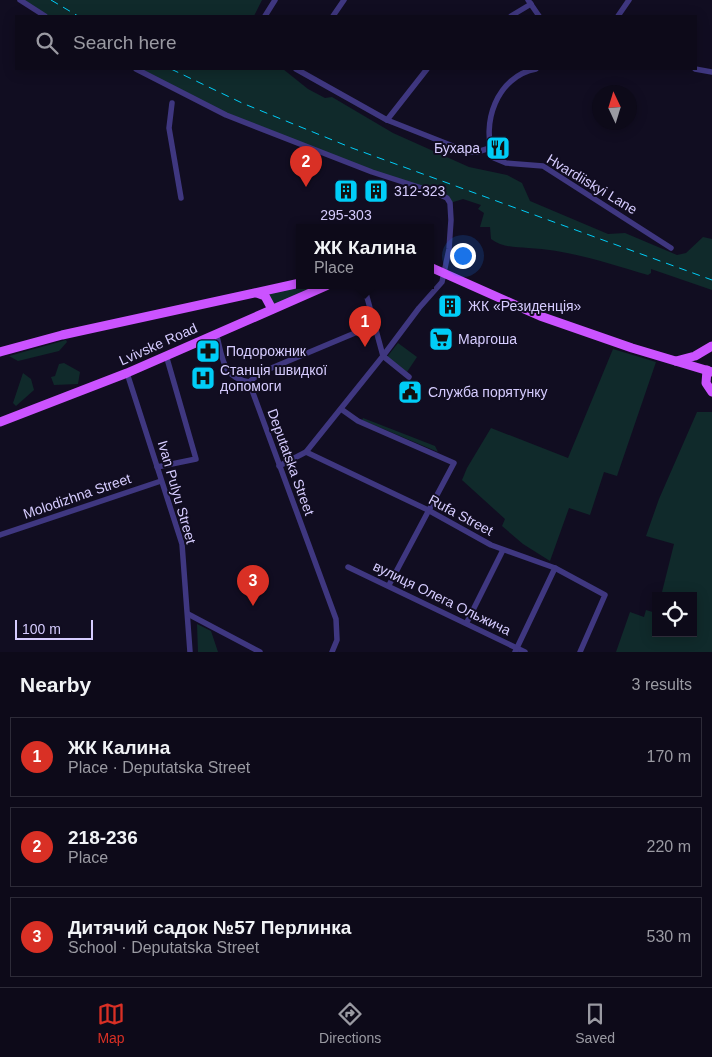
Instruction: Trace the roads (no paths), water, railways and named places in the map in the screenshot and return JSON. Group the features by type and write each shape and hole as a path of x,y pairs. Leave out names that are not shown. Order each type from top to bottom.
{"main road":[{"path":"434,268 540,316 675,362 709,371 705,377 712,392"},
{"name":"Lvivske Road","path":"0,352 62,335 296,283"},
{"name":"Lvivske Road","path":"0,422 127,373 319,289"},
{"path":"257,293 266,296 272,309"},
{"path":"675,362 695,356 712,346"}],"street":[{"path":"20,0 43,15"},
{"path":"266,15 275,0"},
{"path":"334,15 344,0"},
{"path":"619,15 629,0"},
{"path":"512,15 529,2 538,15"},
{"path":"697,69 712,72"},
{"path":"138,70 226,115 346,162 447,198 451,208 442,282 418,308 383,356 306,452 278,466"},
{"path":"301,70 387,120 468,152 478,152 490,148 493,113 500,93 517,75 533,70"},
{"path":"387,120 426,70"},
{"path":"172,103 169,128 181,198"},
{"name":"Hvardiiskyi Lane","path":"490,148 494,158 506,163 543,166 671,248"},
{"path":"365,289 383,356 409,376"},
{"path":"216,333 229,374 236,380 249,382 262,372 374,324"},
{"path":"157,467 196,459 166,355"},
{"name":"Ivan Pulyu Street","path":"127,373 182,544 190,652"},
{"name":"Deputatska Street","path":"249,382 278,466 336,619 337,640 332,652"},
{"path":"341,409 358,421 454,463 388,585"},
{"name":"Rufa Street","path":"306,452 428,510 503,550 555,568 606,596 580,652"},
{"name":"Molodizhna Street","path":"0,535 161,481"},
{"path":"467,622 503,550"},
{"name":"вулиця Олега Ольжича","path":"348,567 467,622 516,650 526,652"},
{"path":"516,650 555,568"},
{"path":"188,614 260,652"}],"railway":[{"path":"51,0 76,15"},
{"path":"173,70 242,103 352,148 712,280"}],"place":[{"name":"Бухара","path":"498,148"},
{"name":"218-236","path":"306,187"},
{"name":"295-303","path":"346,191"},
{"name":"312-323","path":"376,191"},
{"name":"ЖК «Резиденція»","path":"450,306"},
{"name":"Маргоша","path":"441,339"},
{"name":"ЖК Калина","path":"365,347"},
{"name":"Подорожник","path":"208,351"},
{"name":"Станція швидкої допомоги","path":"203,378"},
{"name":"Служба порятунку","path":"410,392"},
{"name":"Дитячий садок №57 Перлинка","path":"253,606"}]}
